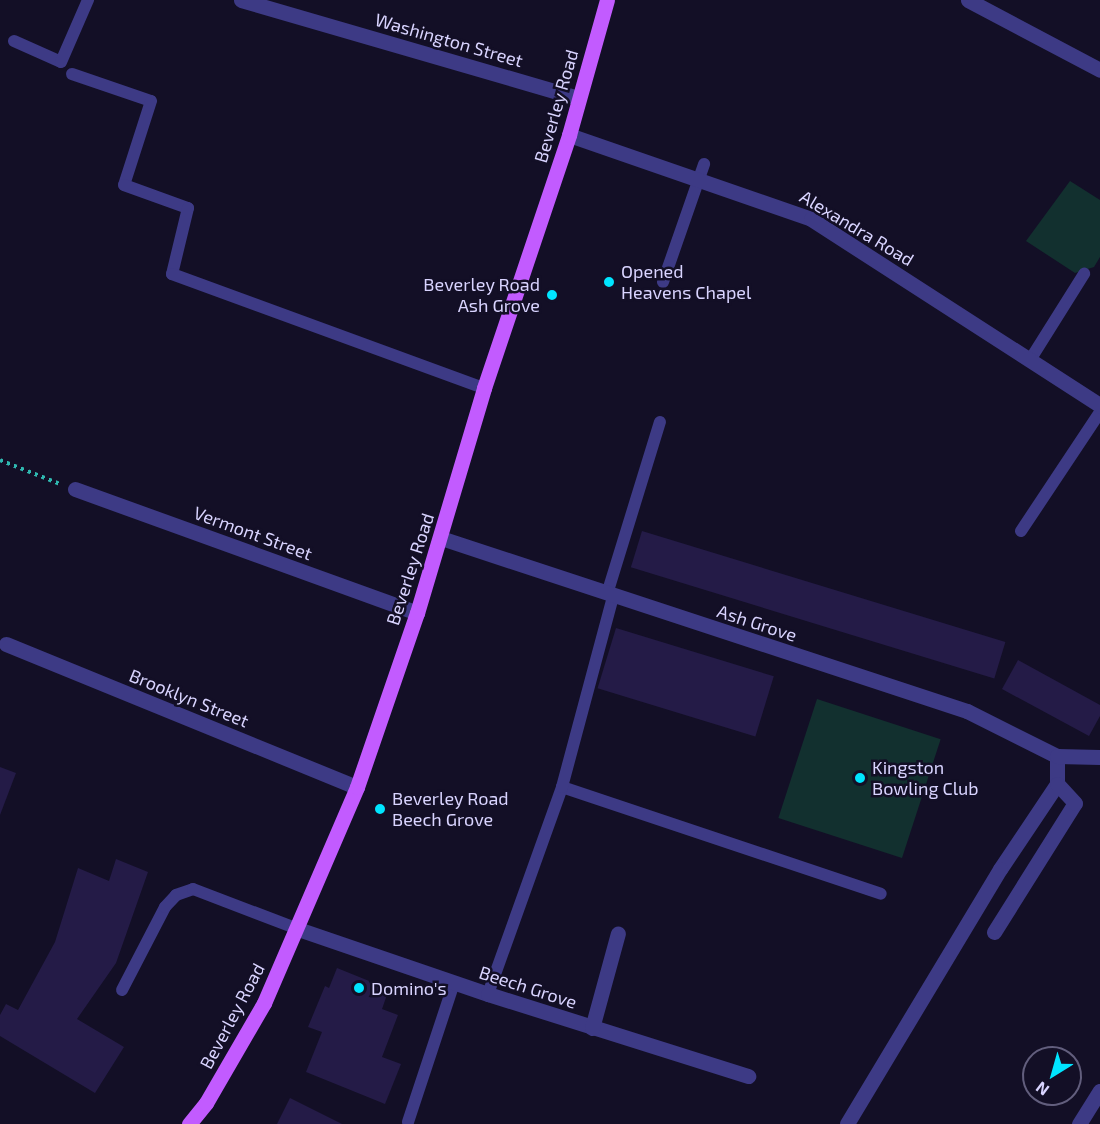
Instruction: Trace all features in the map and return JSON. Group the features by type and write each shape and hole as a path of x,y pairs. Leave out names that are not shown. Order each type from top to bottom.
{"main road":[{"name":"Beverley Road","path":"189,1124 206,1103 264,1003 357,787 441,538 484,388 569,135 607,0"}],"street":[{"name":"Washington Street","path":"241,0 578,98"},
{"path":"968,0 1100,70"},
{"name":"Alexandra Road","path":"569,135 702,171 811,219 1100,405"},
{"name":"Vermont Street","path":"75,489 417,613"},
{"name":"Ash Grove","path":"441,538 610,596 968,711 1057,756 1100,757"},
{"name":"Brooklyn Street","path":"6,644 357,787"},
{"path":"847,1124 1000,869 1057,784 1057,756"},
{"path":"994,932 1075,803 1057,784"},
{"name":"Beech Grove","path":"298,928 454,983 748,1076"},
{"path":"592,1028 618,933"},
{"path":"1078,1124 1100,1091"}],"lane":[{"path":"14,40 61,62 88,0"},
{"path":"72,74 151,100 124,185 188,208 172,274 484,388"},
{"path":"663,282 702,171"},
{"path":"1030,360 1084,274"},
{"path":"1020,531 1100,412"},
{"path":"488,994 562,787 610,596 660,422"},
{"path":"562,787 880,894"},
{"path":"122,990 165,907 176,895 193,889 298,928"},
{"path":"408,1122 454,983"}],"path":[{"path":"0,460 75,489"}],"green space":[{"path":"1070,181 1100,200 1100,257 1094,267 1075,273 1026,241"},
{"name":"Kingston Bowling Club","path":"817,699 941,739 902,858 778,818"}],"building":[{"path":"642,531 1005,642 994,678 631,567"},
{"path":"616,628 774,676 755,736 598,688"},
{"path":"1018,660 1100,705 1100,716 1089,736 1002,689"},
{"path":"0,767 16,773 0,815"},
{"path":"116,859 148,872 116,963 77,1019 124,1047 95,1093 0,1036 0,1015 6,1004 18,1010 55,942 78,868 109,881"},
{"path":"337,968 389,989 382,1009 398,1015 382,1057 401,1064 385,1104 306,1072 322,1032 308,1027 325,986 329,988"},
{"path":"290,1098 342,1124 277,1124"}],"place":[{"name":"Opened Heavens Chapel","path":"609,282"},
{"name":"Beverley Road Ash Grove","path":"552,295"},
{"name":"Kingston Bowling Club","path":"860,778"},
{"name":"Beverley Road Beech Grove","path":"380,809"},
{"name":"Domino's","path":"359,988"}]}
